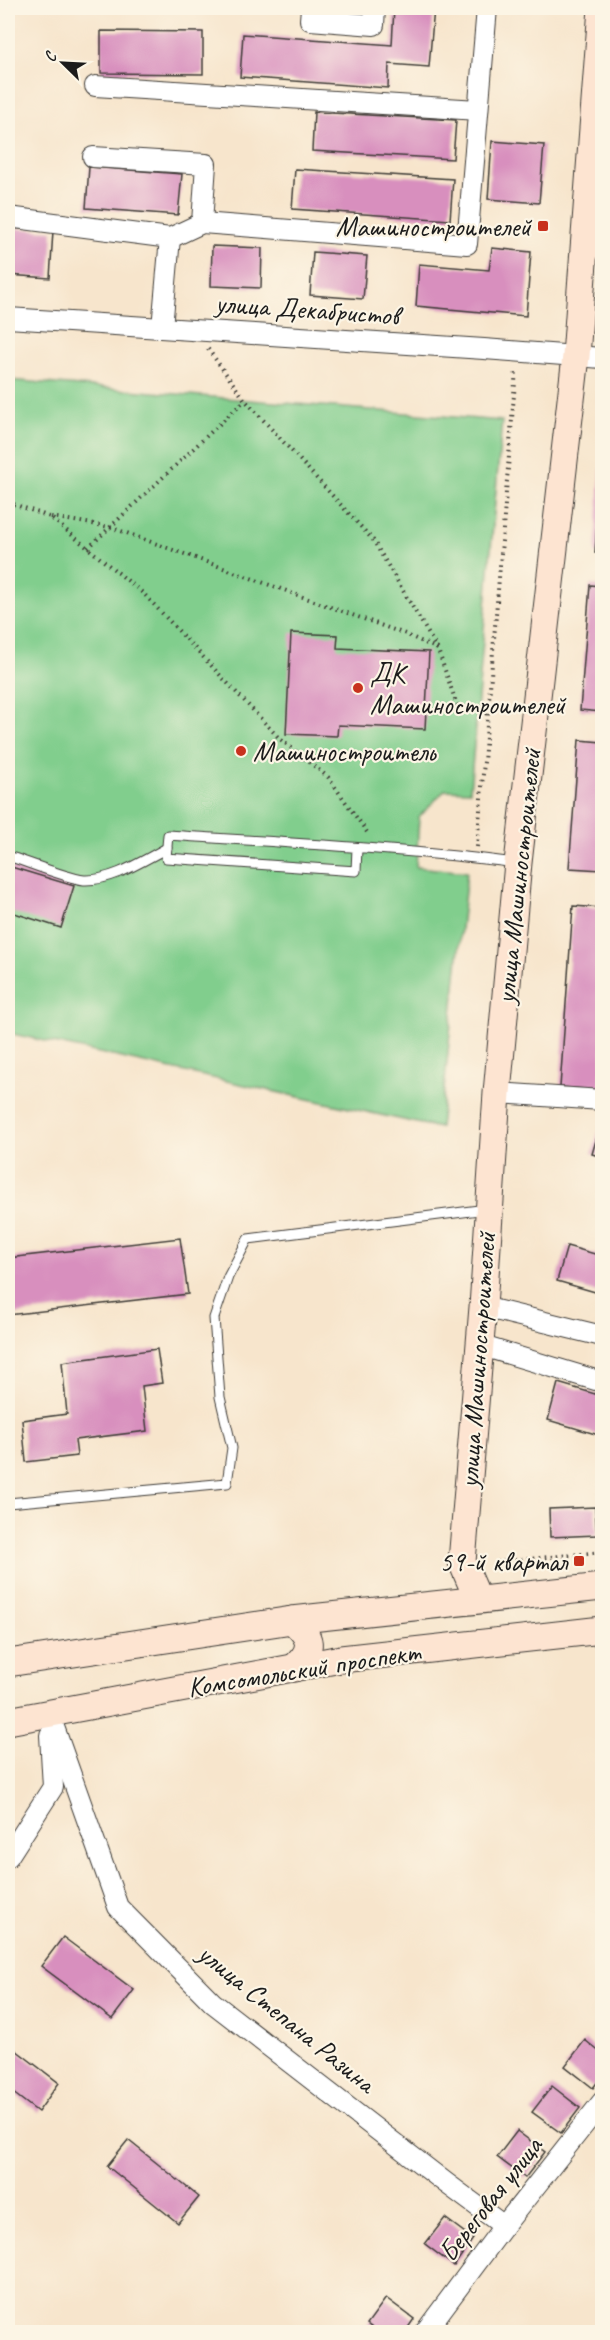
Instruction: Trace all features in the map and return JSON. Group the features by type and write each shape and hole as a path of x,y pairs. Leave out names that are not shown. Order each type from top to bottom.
{"main road":[{"name":"улица Машиностроителей","path":"478,1599 462,1562 483,1307 497,1092 518,863 590,357 602,8"},
{"name":"Комсомольский проспект","path":"8,1663 292,1620 603,1587"},
{"path":"334,1615 325,1626 321,1638 327,1653 340,1659"},
{"path":"292,1620 304,1631 309,1645 307,1656 294,1668"},
{"name":"Комсомольский проспект","path":"8,1721 340,1659 603,1630"}],"street":[{"path":"311,8 310,20 374,25 375,8"},
{"path":"8,217 170,238 202,223 467,244 487,8"},
{"path":"95,86 478,110"},
{"path":"93,157 206,164 202,223"},
{"path":"162,328 170,238"},
{"name":"улица Декабристов","path":"8,318 590,357"},
{"path":"497,1092 603,1100"},
{"path":"483,1307 603,1336"},
{"path":"479,1345 603,1382"},
{"path":"8,1857 53,1786 49,1713"},
{"name":"улица Степана Разина","path":"49,1713 118,1907 213,2002 504,2226"},
{"name":"Береговая улица","path":"425,2332 504,2226 603,2102"}],"lane":[{"path":"357,848 356,871 166,858 168,835 357,848 518,863"},
{"path":"8,856 82,880 98,879 117,873 167,848"},
{"path":"8,1503 227,1483 232,1448 220,1397 214,1318 228,1277 248,1239 488,1209"}],"path":[{"path":"194,330 244,400 373,540 438,650 457,705 488,714"},
{"path":"476,858 517,351"},
{"path":"88,548 244,400"},
{"path":"8,502 50,517 110,527 405,634 438,650"},
{"path":"50,517 144,594 280,739 328,777 380,850"},
{"path":"497,1562 603,1552"}],"green space":[{"name":"Машиностроитель","path":"8,380 502,421 470,791 445,790 419,817 416,867 467,872 440,1128 8,1033"}],"building":[{"path":"122,8 192,8 192,10 122,11"},
{"path":"394,8 434,8 429,67 389,64 388,88 240,77 243,34 392,45"},
{"path":"101,31 203,32 203,74 101,73"},
{"path":"314,112 456,120 453,159 312,151"},
{"path":"492,141 544,145 539,203 488,199"},
{"path":"89,167 182,174 178,215 86,208"},
{"path":"295,169 453,179 450,220 292,209"},
{"path":"8,228 53,231 50,278 8,275"},
{"path":"212,246 262,248 261,288 211,286"},
{"path":"492,248 531,252 526,316 416,306 419,264 489,270"},
{"path":"313,252 367,256 363,299 310,295"},
{"path":"602,466 602,554 595,553"},
{"path":"590,585 602,586 602,712 580,710"},
{"name":"ДК Машиностроителей","path":"291,633 338,635 337,648 429,652 425,729 338,725 337,736 286,734"},
{"path":"579,740 602,742 602,870 569,868"},
{"path":"8,866 74,886 61,928 8,911"},
{"path":"573,906 602,908 600,1090 560,1087"},
{"path":"602,1120 602,1157 592,1154"},
{"path":"180,1238 188,1294 8,1315 8,1258"},
{"path":"567,1246 602,1256 602,1294 557,1281"},
{"path":"157,1349 162,1383 142,1386 147,1431 75,1440 77,1456 26,1462 22,1420 67,1414 62,1362"},
{"path":"558,1383 602,1396 602,1436 548,1420"},
{"path":"595,1507 597,1535 550,1537 549,1509"},
{"path":"63,1937 134,1990 112,2019 41,1966"},
{"path":"585,2040 602,2054 602,2076 593,2088 565,2066"},
{"path":"8,2044 59,2083 38,2112 8,2089"},
{"path":"552,2086 580,2108 561,2133 532,2112"},
{"path":"517,2131 545,2152 525,2178 497,2157"},
{"path":"128,2140 199,2197 178,2223 107,2166"},
{"path":"445,2218 473,2239 454,2266 425,2244"},
{"path":"386,2298 414,2319 405,2332 378,2332 367,2324"}],"place":[{"name":"Машиностроителей","path":"543,226"},
{"name":"ДК Машиностроителей","path":"358,688"},
{"name":"Машиностроитель","path":"241,751"},
{"name":"59-й квартал","path":"579,1561"}]}
